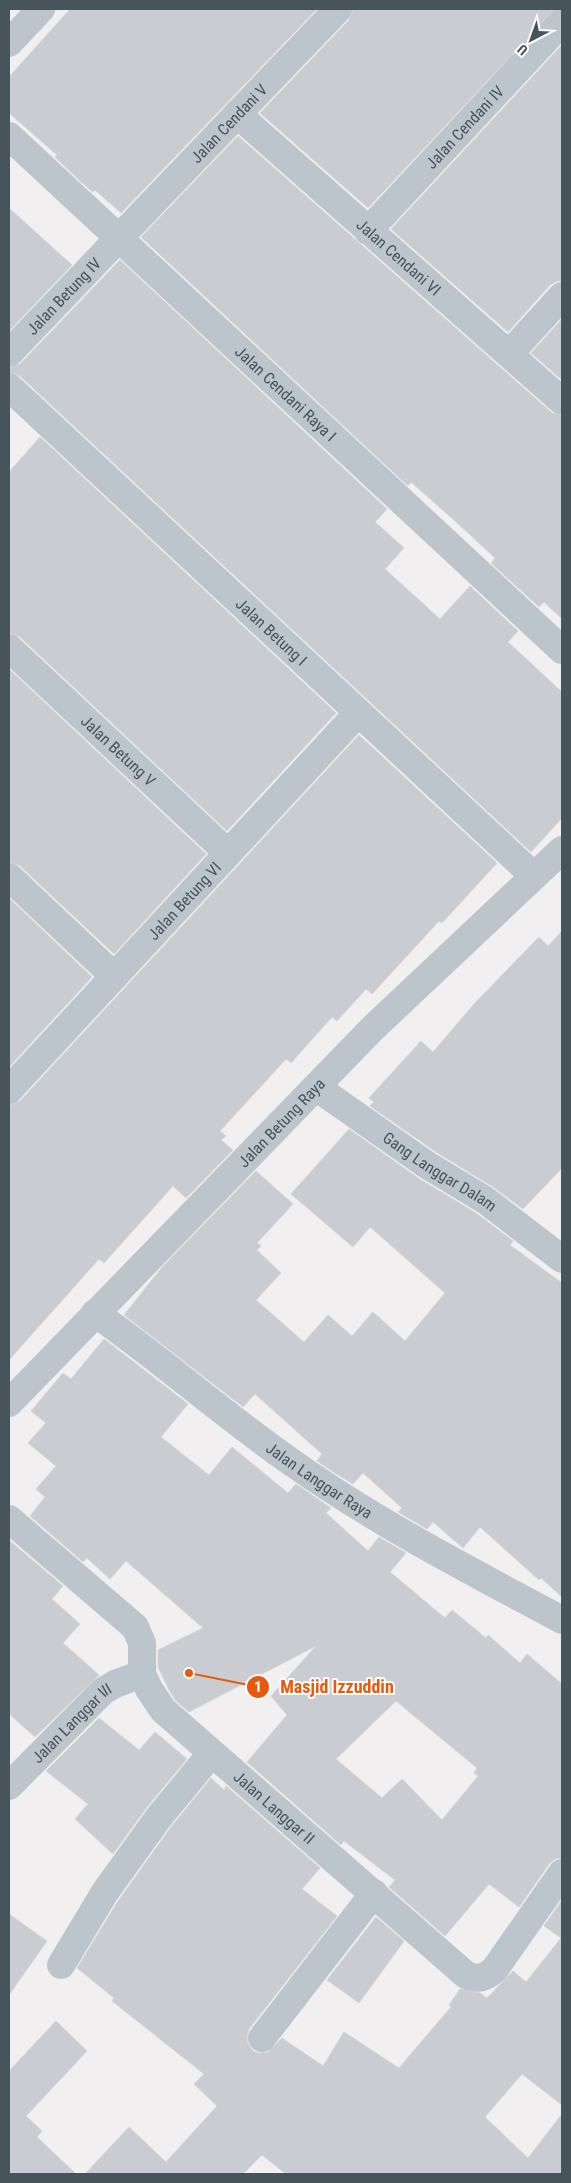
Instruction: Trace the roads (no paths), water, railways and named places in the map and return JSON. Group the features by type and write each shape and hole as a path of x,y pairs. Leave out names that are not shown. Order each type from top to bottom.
{"street":[{"path":"9,43 41,9"},
{"name":"Jalan Cendani V","path":"118,237 338,9"},
{"name":"Jalan Cendani IV","path":"368,232 562,22"},
{"name":"Jalan Cendani VI","path":"237,114 368,232 510,353 562,401"},
{"name":"Jalan Cendani Raya I","path":"9,136 562,650"},
{"name":"Jalan Betung IV","path":"9,353 118,237"},
{"path":"510,353 562,296"},
{"name":"Jalan Betung I","path":"9,387 534,876"},
{"name":"Jalan Betung V","path":"9,648 228,853"},
{"name":"Jalan Betung VI","path":"9,1090 358,713"},
{"name":"Jalan Betung Raya","path":"12,1393 95,1314 373,1028 562,850"},
{"path":"9,877 114,976"},
{"name":"Gang Langgar Dalam","path":"316,1086 427,1165 485,1200 562,1259"},
{"name":"Jalan Langgar Raya","path":"95,1314 135,1342 234,1422 327,1486 436,1553 562,1620"},
{"name":"Jalan Langgar II","path":"9,1519 135,1627 142,1643 142,1674 149,1689 163,1710 211,1754 374,1893 466,1975 480,1978 495,1969 562,1873"},
{"name":"Jalan Langgar III","path":"9,1786 103,1691 115,1684 142,1674"},
{"path":"61,1965 110,1885 159,1817 211,1754"},
{"path":"262,2038 374,1893"}],"place":[{"name":"Masjid Izzuddin","path":"189,1673"}]}
